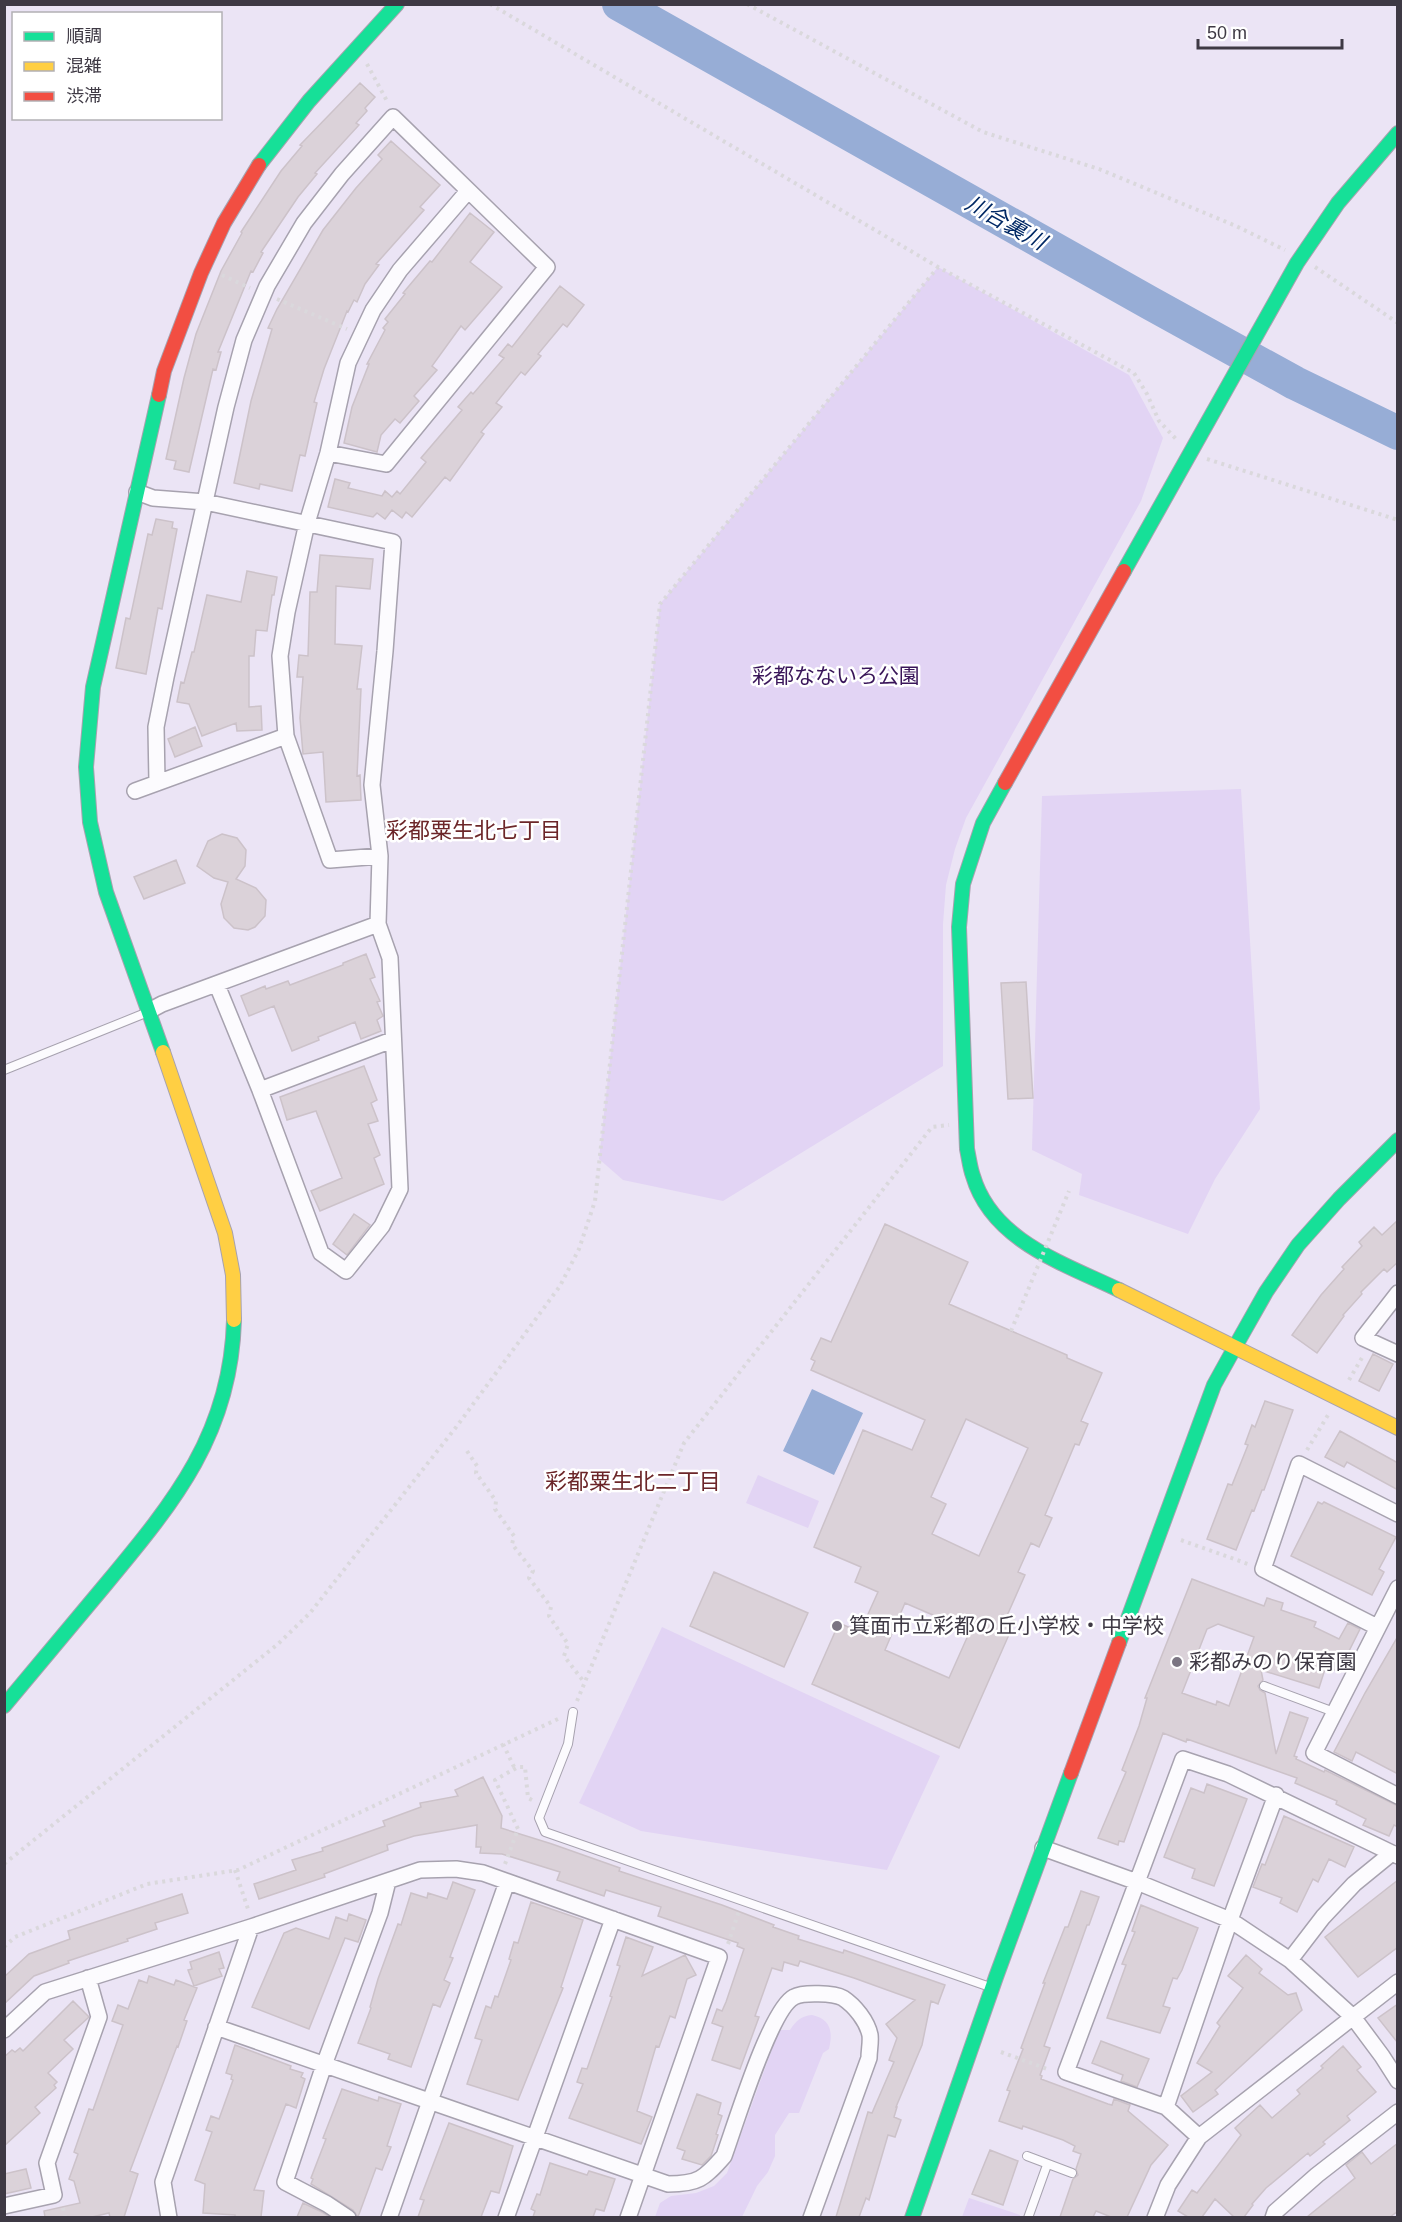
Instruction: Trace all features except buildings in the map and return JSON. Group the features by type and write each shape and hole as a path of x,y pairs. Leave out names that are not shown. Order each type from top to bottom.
{"street":[{"path":"4,1706 167,1509 196,1464 217,1416 230,1368 234,1315 233,1275 226,1235 106,892 93,842 86,782 87,736 93,687 164,371 201,273 224,223 265,155 309,100 397,4"},
{"path":"157,782 156,727 226,407 244,340 263,294 304,223 342,174 393,117 547,267 386,465 328,453"},
{"path":"1398,133 1338,203 1298,261 983,823 972,850 963,884 959,927 967,1149 974,1178 984,1201 1004,1227 1030,1247 1398,1428"},
{"path":"380,856 330,860 286,736 280,656 307,523 328,453 348,363 373,310 400,270 468,191"},
{"path":"137,492 153,498 205,502 393,542 372,786 380,856 378,924 390,958 399,1189 382,1226 346,1271 321,1253 260,1089 217,984"},
{"path":"135,791 286,736"},
{"path":"149,1011 162,1004 378,924"},
{"path":"260,1089 392,1040"},
{"path":"912,2217 992,1988 1214,1385 1254,1311 1287,1260 1339,1199 1398,1140"},
{"path":"1398,1293 1363,1338 1398,1354"},
{"path":"1377,1627 1263,1569 1299,1464 1398,1514"},
{"path":"1398,1588 1314,1753 1398,1796"},
{"path":"1199,2137 1166,2107 1066,2072 1183,1759 1228,1774 1276,1795 1395,1854 1354,1884 1323,1917 1290,1960"},
{"path":"1166,2107 1230,1920 1276,1795"},
{"path":"1043,1848 1137,1882 1230,1920 1290,1960 1353,2017 1398,2081"},
{"path":"4,2030 45,1992 251,1927 420,1870 456,1869 483,1873 719,1957 628,2217"},
{"path":"389,2217 503,1880"},
{"path":"348,2217 285,2182 324,2065 380,1913 388,1881"},
{"path":"506,2217 613,1919"},
{"path":"169,2217 163,2182 251,1927"},
{"path":"4,2206 54,2195 47,2163 99,2017 88,1978"},
{"path":"1155,2217 1168,2185 1199,2137 1398,1982"},
{"path":"216,2027 668,2184 691,2184 710,2172 724,2156 769,2034 781,2010 794,1997 815,1993 842,1997 859,2012 870,2033 869,2058 811,2217"},
{"path":"1273,2217 1275,2212 1317,2175 1398,2112"}],"lane":[{"path":"4,1070 149,1011"},
{"path":"1264,1686 1334,1712"},
{"path":"573,1712 568,1744 539,1818 545,1832 992,1988"},
{"path":"1027,2156 1072,2173"},
{"path":"1028,2217 1047,2165"}],"path":[{"path":"490,4 938,267 1134,373 1160,422 1181,445 1194,446 1203,458 1398,520"},
{"path":"747,4 983,132 1099,169 1236,226 1298,261 1398,323"},
{"path":"367,63 388,103"},
{"path":"4,1864 278,1644 310,1613 457,1426 560,1286 579,1249 595,1201 660,604 938,267"},
{"path":"216,272 362,335"},
{"path":"4,1947 15,1937 147,1884 235,1870 573,1712 684,1443 932,1127 953,1124"},
{"path":"1011,1331 1069,1191"},
{"path":"1349,1380 1371,1342"},
{"path":"1299,1464 1328,1415"},
{"path":"467,1451 477,1466 476,1473 496,1501 495,1509 514,1536 512,1544 533,1571 529,1578 551,1607 549,1616 568,1644 564,1656 585,1683"},
{"path":"1181,1540 1263,1569"},
{"path":"503,1744 515,1769"},
{"path":"503,1880 518,1829 495,1780 515,1769 525,1767 526,1787"},
{"path":"235,1870 247,1907"},
{"path":"729,1944 740,1908"},
{"path":"1001,2052 1054,2071 1066,2072"},
{"path":"62,2205 65,2217"}],"green space":[{"name":"彩都なないろ公園","path":"938,267 1129,375 1163,438 1141,501 966,818 955,849 946,885 943,924 943,1066 723,1201 623,1180 599,1159 660,604"},
{"path":"1241,789 1260,1109 1215,1179 1188,1234 1079,1195 1082,1174 1032,1150 1042,796"},
{"path":"758,1475 819,1501 808,1528 746,1503"},
{"path":"662,1627 940,1756 887,1870 641,1831 579,1803"},
{"path":"812,2015 823,2020 829,2027 831,2037 829,2049 823,2053 799,2113 789,2113 775,2135 775,2156 742,2217 655,2217 660,2203 671,2196 696,2193 714,2186 727,2173 779,2030 790,2030 799,2020"},
{"path":"969,2198 1020,2215 1020,2217 962,2217"}],"water":[{"path":"812,1389 863,1413 834,1475 783,1451"}],"waterway":[{"name":"川合裏川","path":"619,4 1295,383 1398,433"}],"traffic: fast":[{"path":"259,165 309,101 397,4"},
{"path":"1124,571 1297,263 1338,203 1398,133"},
{"path":"159,395 93,687 86,767 90,822 106,892 163,1052"},
{"path":"1005,783 983,823 963,884 959,927 967,1149 970,1166 983,1198 996,1218 1013,1234 1054,1260 1119,1290"},
{"path":"1119,1643 1214,1385 1240,1338 1266,1292 1298,1245 1339,1199 1398,1140"},
{"path":"4,1706 155,1524 195,1463 222,1397 230,1360 234,1320"},
{"path":"912,2218 996,1977 1071,1773"}],"traffic: slow":[{"path":"163,1052 225,1233 233,1275 234,1320"},
{"path":"1119,1290 1398,1428"}],"traffic: jam":[{"path":"159,395 164,371 201,273 224,223 259,165"},
{"path":"1005,783 1124,571"},
{"path":"1071,1773 1119,1643"}],"place":[{"name":"箕面市立彩都の丘小学校・中学校","path":"837,1626"},
{"name":"彩都みのり保育園","path":"1177,1662"}],"district":[{"name":"彩都粟生北七丁目","path":"474,830"},
{"name":"彩都粟生北二丁目","path":"633,1481"}]}
